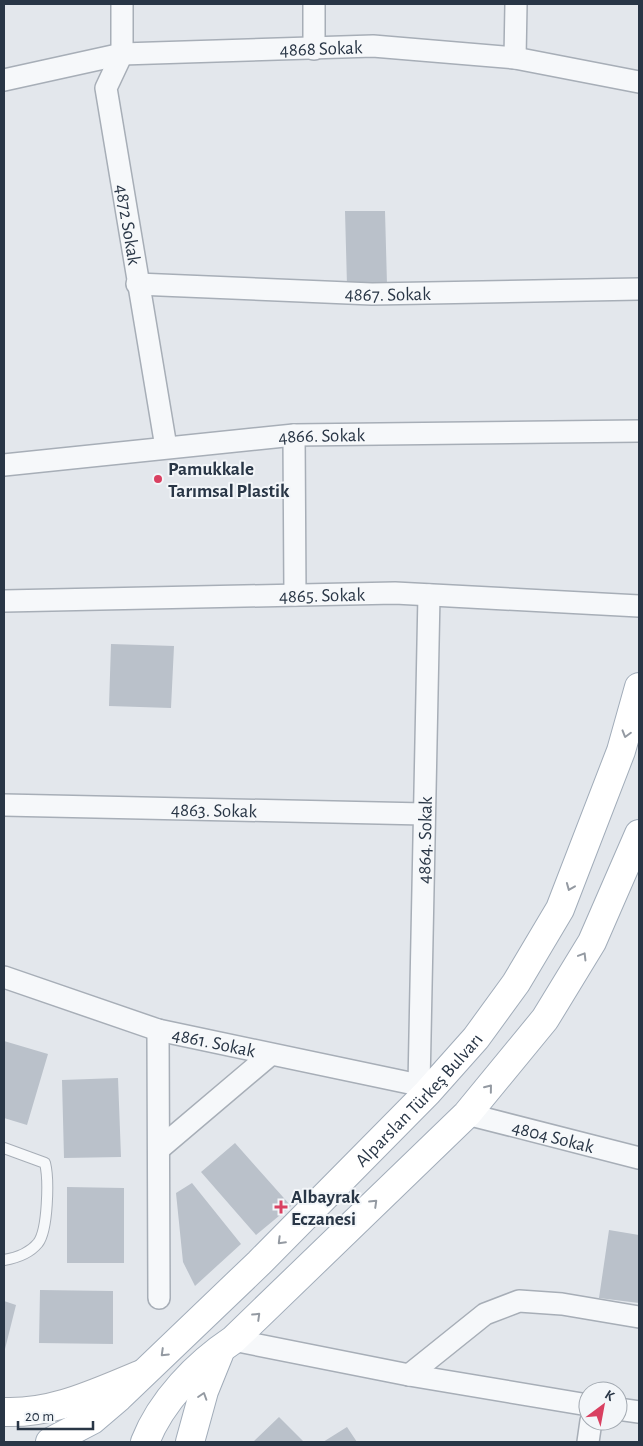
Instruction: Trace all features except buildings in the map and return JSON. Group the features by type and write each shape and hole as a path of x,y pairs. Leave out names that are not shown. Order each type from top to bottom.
{"main road":[{"name":"Alparslan Türkeş Bulvarı","path":"50,1442 92,1420 144,1374 259,1263 423,1089 476,1038 516,983 560,909 621,751 639,687"},
{"path":"145,1442 162,1411 179,1387 228,1343 467,1114 550,1010 592,942 639,834"},
{"path":"190,1442 204,1392 228,1343"},
{"path":"4,1412 38,1411 68,1404 144,1374"}],"street":[{"name":"4872 Sokak","path":"122,4 122,54 106,88 137,284 166,447"},
{"path":"314,4 314,49"},
{"path":"515,58 516,4"},
{"name":"4868 Sokak","path":"4,80 122,54 373,46 515,58 639,82"},
{"name":"4867. Sokak","path":"137,284 372,294 639,289"},
{"name":"4866. Sokak","path":"4,465 294,435 639,431"},
{"path":"294,435 295,595"},
{"name":"4865. Sokak","path":"4,600 295,595 429,595 639,606"},
{"name":"4864. Sokak","path":"423,1089 424,814 429,595"},
{"name":"4863. Sokak","path":"4,805 424,814"},
{"name":"4861. Sokak","path":"4,977 158,1030 423,1089"},
{"path":"158,1030 159,1298"},
{"path":"159,1149 270,1055"},
{"name":"4804 Sokak","path":"467,1114 639,1158"},
{"path":"409,1375 485,1314 519,1301 562,1304 639,1316"},
{"path":"228,1343 578,1403"}],"lane":[{"path":"4,1148 45,1163 48,1175 46,1216 38,1242 20,1257 4,1260"}],"place":[{"name":"Pamukkale Tarımsal Plastik","path":"158,479"},
{"name":"Albayrak Eczanesi","path":"281,1207"}]}
